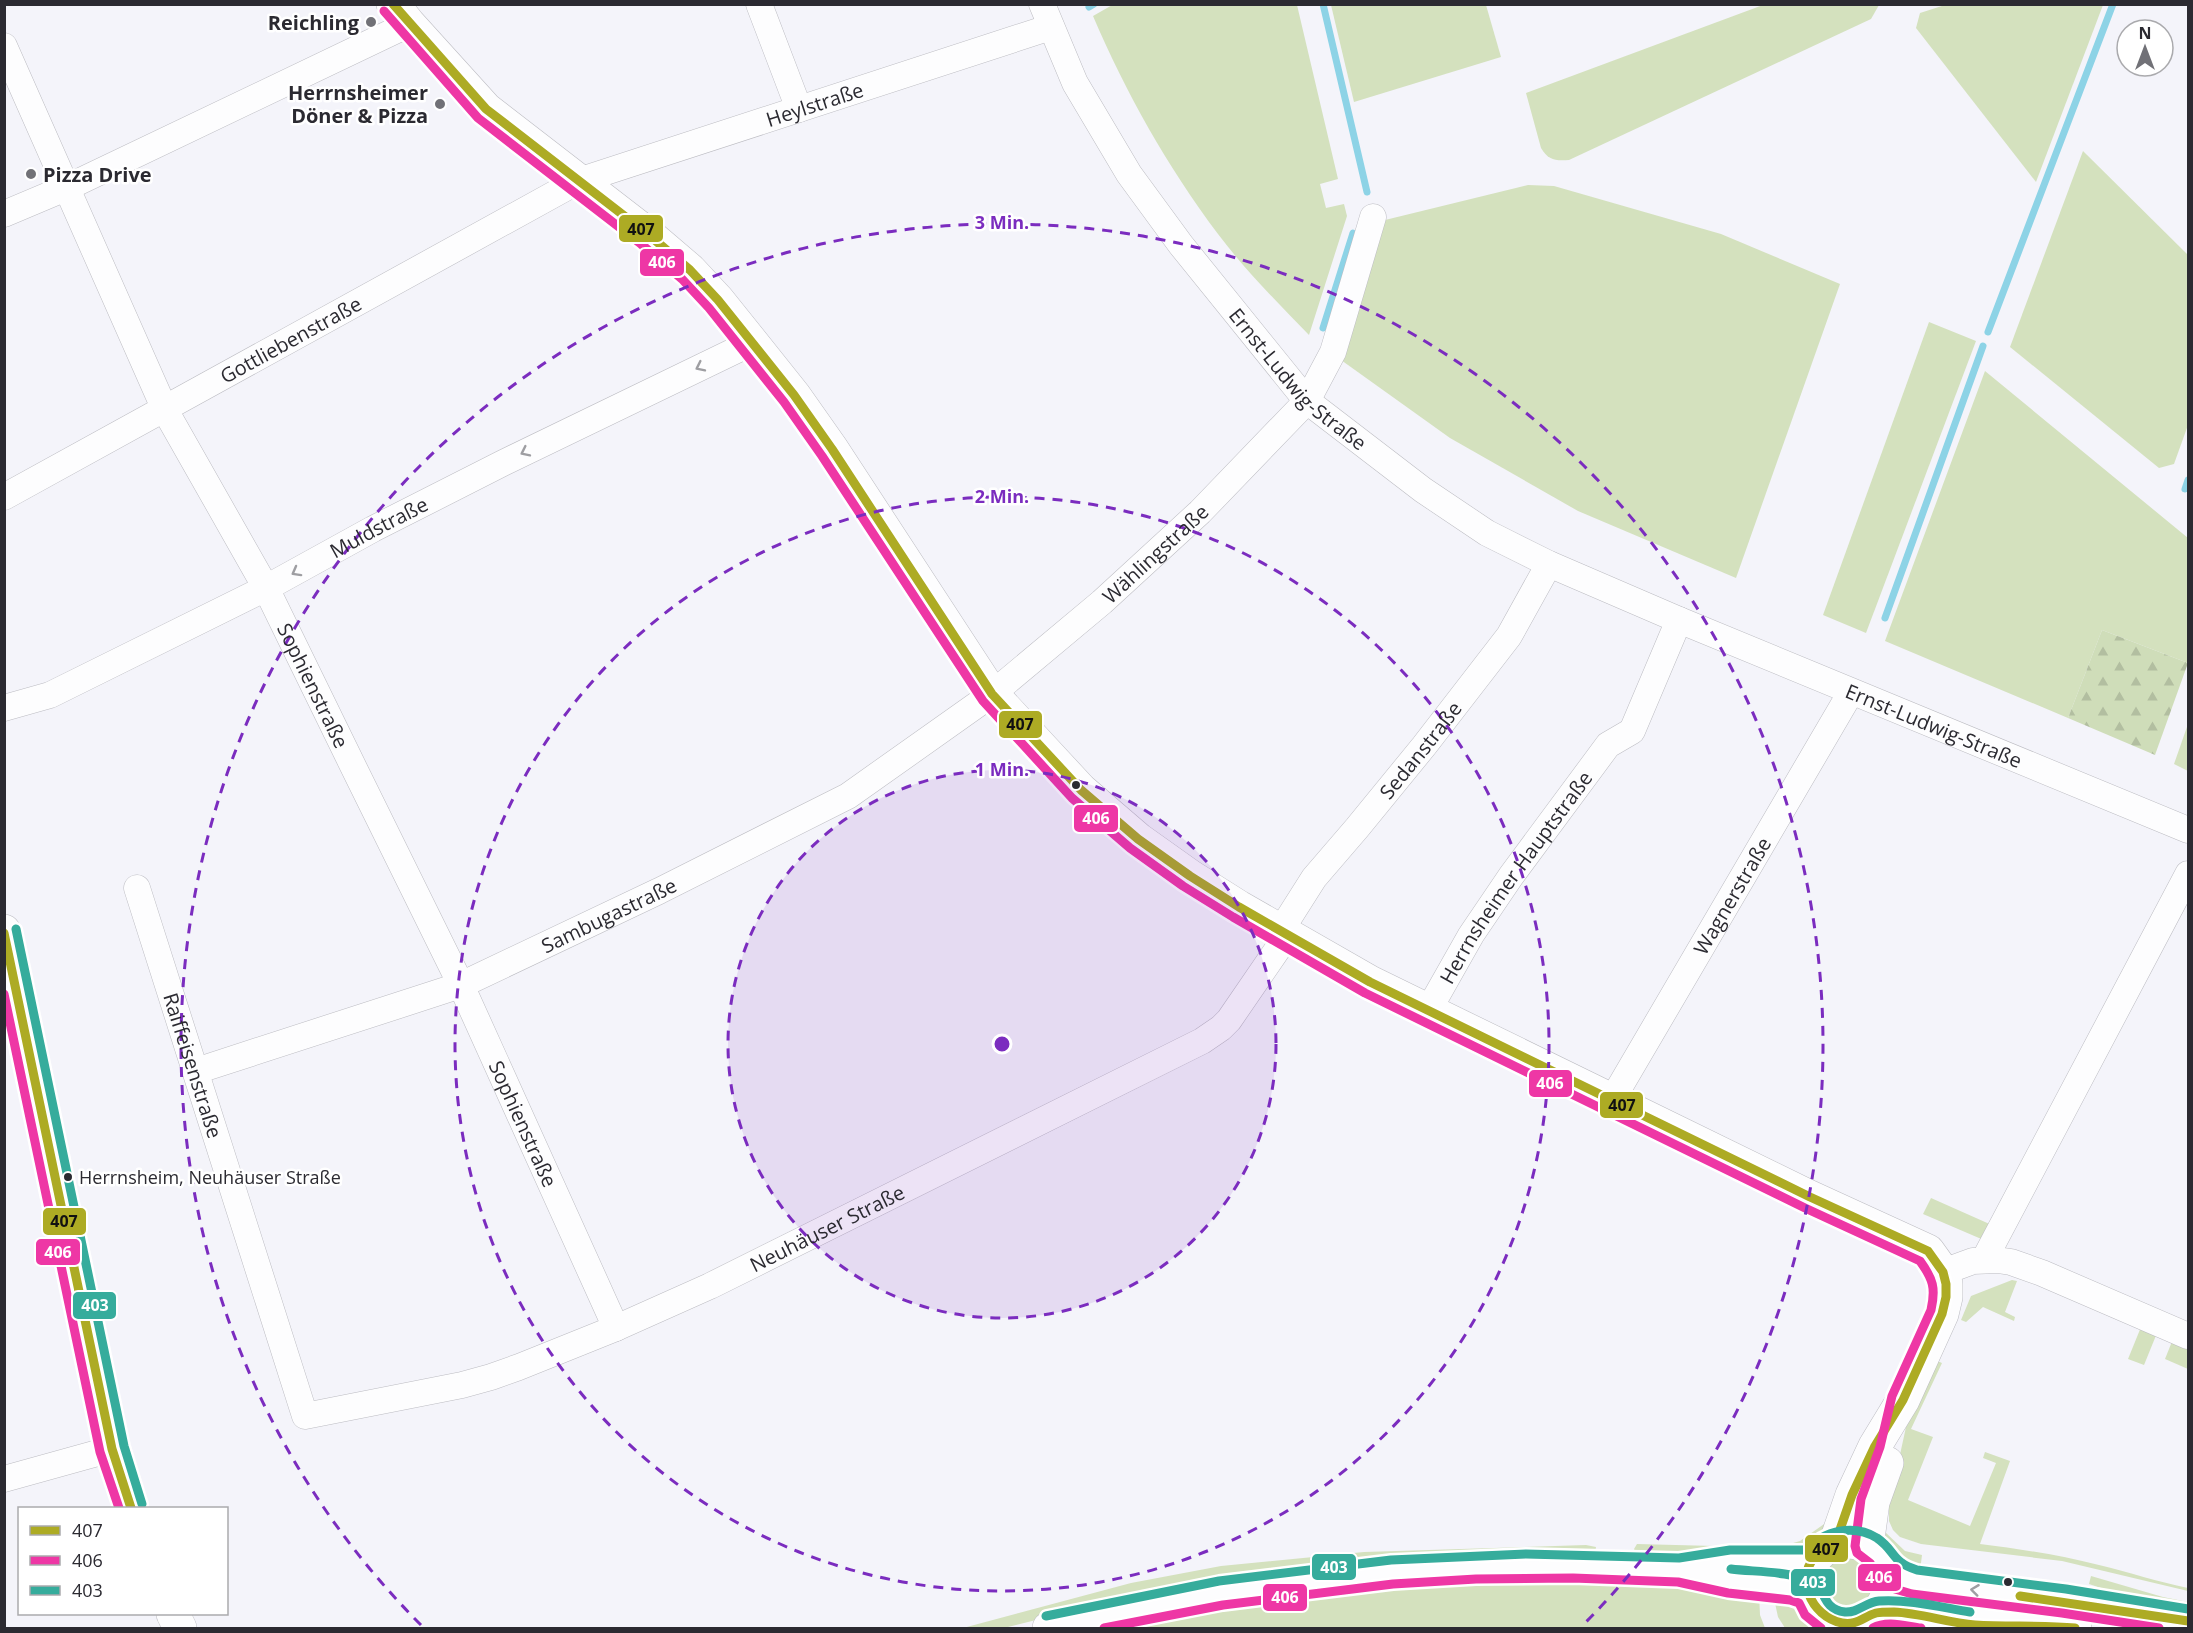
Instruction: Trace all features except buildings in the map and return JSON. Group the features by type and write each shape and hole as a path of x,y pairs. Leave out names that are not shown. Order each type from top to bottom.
{"street":[{"path":"759,4 799,109"},
{"path":"4,214 68,187 401,14 486,109 649,235 690,270 753,342 831,449 992,694 1081,790 1131,833 1200,882 1370,982 1810,1197 1928,1251 1943,1272 1946,1297 1942,1314 1903,1400 1875,1446 1852,1495 1842,1563 1815,1608 1828,1619 1844,1624 1861,1622 1876,1613 1886,1598 1890,1584 1842,1563"},
{"name":"Heylstraße","path":"578,181 799,109 1046,16"},
{"name":"Ernst-Ludwig-Straße","path":"1046,16 1075,83 1129,174 1181,245 1307,401 1423,490 1478,527 1549,564 1678,620 2188,830"},
{"name":"Sophienstraße","path":"4,46 165,410 266,588 461,985 616,1328"},
{"name":"Gottliebenstraße","path":"4,497 578,181"},
{"name":"Wählingstraße","path":"992,694 1102,602 1200,512 1307,401 1333,352 1373,217"},
{"name":"Muldstraße","path":"4,708 51,695 266,588 373,529 493,468 753,342"},
{"name":"Sedanstraße","path":"1285,932 1314,878 1424,746 1509,636 1549,564"},
{"name":"Herrnsheimer Hauptstraße","path":"1428,1011 1471,935 1511,876 1608,745 1632,731 1678,620"},
{"name":"Wagnerstraße","path":"1612,1100 1851,692"},
{"name":"Sambugastraße","path":"196,1071 461,985 659,891 848,796 992,694"},
{"path":"1984,1260 2188,874"},
{"name":"Raiffeisenstraße","path":"137,888 305,1416"},
{"path":"4,931 112,1449 130,1507"},
{"name":"Neuhäuser Straße","path":"305,1416 462,1385 491,1377 616,1328 710,1286 1202,1041 1221,1028 1228,1020 1285,932"},
{"path":"1943,1272 1961,1264 1984,1260 1997,1260 2027,1267 2188,1336"},
{"path":"4,1479 112,1449"},
{"path":"1049,1629 1119,1612 1221,1593 1392,1572 1526,1566 1680,1570 1731,1562 1842,1563 1914,1582 2188,1620"},
{"path":"1876,1613 1894,1612 1920,1615 1974,1625 2075,1629"},
{"path":"173,1615 180,1629"}],"green space":[{"path":"1114,4 1297,5 1338,179 1320,184 1326,208 1344,204 1347,216 1309,335 1228,247 1199,208 1149,128 1119,73 1093,16"},
{"path":"1331,5 1486,5 1501,57 1354,102"},
{"path":"1763,5 1879,5 1871,19 1569,160 1552,159 1541,148 1526,93"},
{"path":"1945,5 2103,5 2036,182 1916,28 1920,13"},
{"path":"2083,151 2188,255 2188,425 2174,464 2159,468 2010,347"},
{"path":"1528,185 1554,186 1721,234 1840,284 1736,578 1578,511 1450,438 1341,360 1385,220"},
{"path":"1929,322 1976,341 1866,633 1823,615"},
{"path":"1985,371 2188,538 2188,663 2102,630 2068,718 1885,641"},
{"path":"2102,630 2188,663 2155,755 2068,718"},
{"path":"2188,724 2188,771 2174,764"},
{"path":"1931,1198 1994,1226 1986,1241 1923,1214"},
{"path":"2012,1280 2017,1281 2005,1312 2015,1317 2014,1321 1983,1307 1966,1322 1961,1320 1971,1296"},
{"path":"2141,1327 2157,1333 2144,1365 2128,1359"},
{"path":"2173,1339 2188,1346 2188,1369 2165,1359"},
{"path":"1935,1360 1942,1363 1911,1429 1933,1437 1908,1500 1970,1526 1996,1463 1983,1458 1985,1452 2010,1461 1980,1544 2084,1561 2188,1588 2188,1591 2062,1561 1921,1544 1900,1537 1893,1530 1889,1521 1889,1505 1906,1427"},
{"path":"1827,1522 1820,1534 1810,1542 1783,1546 1800,1541"},
{"path":"1885,1532 1905,1551 1922,1555 1920,1571 1893,1550 1886,1539"},
{"path":"1637,1544 1753,1547 1721,1555 1636,1553 1634,1549"},
{"path":"1586,1545 1596,1547 1595,1554 1064,1613 1004,1628 963,1628 1131,1583 1221,1566 1364,1552"},
{"path":"1848,1552 1863,1557 1871,1565 1876,1580 1871,1595 1863,1603 1848,1608 1833,1603 1825,1595 1820,1580 1825,1565 1833,1557"},
{"path":"2091,1576 2188,1602 2188,1611 2125,1596 2089,1584"},
{"path":"1414,1582 1686,1583 1759,1592 1760,1615 1765,1628 1107,1628 1206,1608"},
{"path":"1773,1594 1798,1606 1806,1615 1811,1628 1785,1628 1778,1617"}],"waterway":[{"path":"1089,7 1094,4"},
{"path":"1323,4 1367,192"},
{"path":"1988,332 2113,4"},
{"path":"1323,328 1353,233"},
{"path":"1885,618 1983,346"},
{"path":"2185,489 2188,480"}],"transit line":[{"name":"407","path":"393,4 486,109 649,235 690,270 718,300 794,395 832,449 992,694 1081,790 1138,839 1239,907 1370,982 1810,1197 1928,1251 1943,1272 1946,1284 1942,1314 1903,1400 1875,1446 1852,1495 1835,1544 1819,1553 1811,1562 1806,1583 1809,1594 1822,1613 1831,1619 1847,1624 1876,1613 1894,1612 1975,1625 2075,1628"},
{"name":"406","path":"384,11 478,118 641,244 682,279 709,308 784,402 822,456 983,701 1072,798 1130,848 1183,886 1233,917 1365,993 1805,1208 1920,1261 1932,1284 1931,1310 1892,1396 1880,1447 1861,1499 1855,1546 1857,1553 1870,1563 1879,1577 1895,1589 1912,1594 2159,1628"},
{"name":"403","path":"16,929 124,1446 142,1504"},
{"name":"407","path":"4,933 112,1449 131,1507"},
{"name":"406","path":"4,994 100,1452 119,1507"},
{"name":"403","path":"1046,1616 1219,1581 1391,1560 1526,1554 1679,1558 1730,1550 1807,1550 1822,1538 1849,1530 1877,1538 1898,1560 1917,1570 2066,1589 2188,1609"},
{"name":"403","path":"1731,1569 1804,1578 1817,1585 1832,1607 1845,1612 1854,1611 1879,1601 1902,1601 1970,1612"},
{"name":"406","path":"1104,1628 1223,1605 1393,1584 1476,1579 1573,1578 1678,1582 1728,1593 1790,1600 1799,1603 1805,1615 1821,1628"},
{"name":"407","path":"2020,1596 2188,1621"},
{"name":"406","path":"1873,1628 1884,1624 1921,1628"}],"place":[{"name":"Reichling","path":"371,22"},
{"name":"Herrnsheimer Döner & Pizza","path":"440,104"},
{"name":"Pizza Drive","path":"31,174"},
{"name":"Herrnsheim, Neuhäuser Straße","path":"68,1177"}]}
